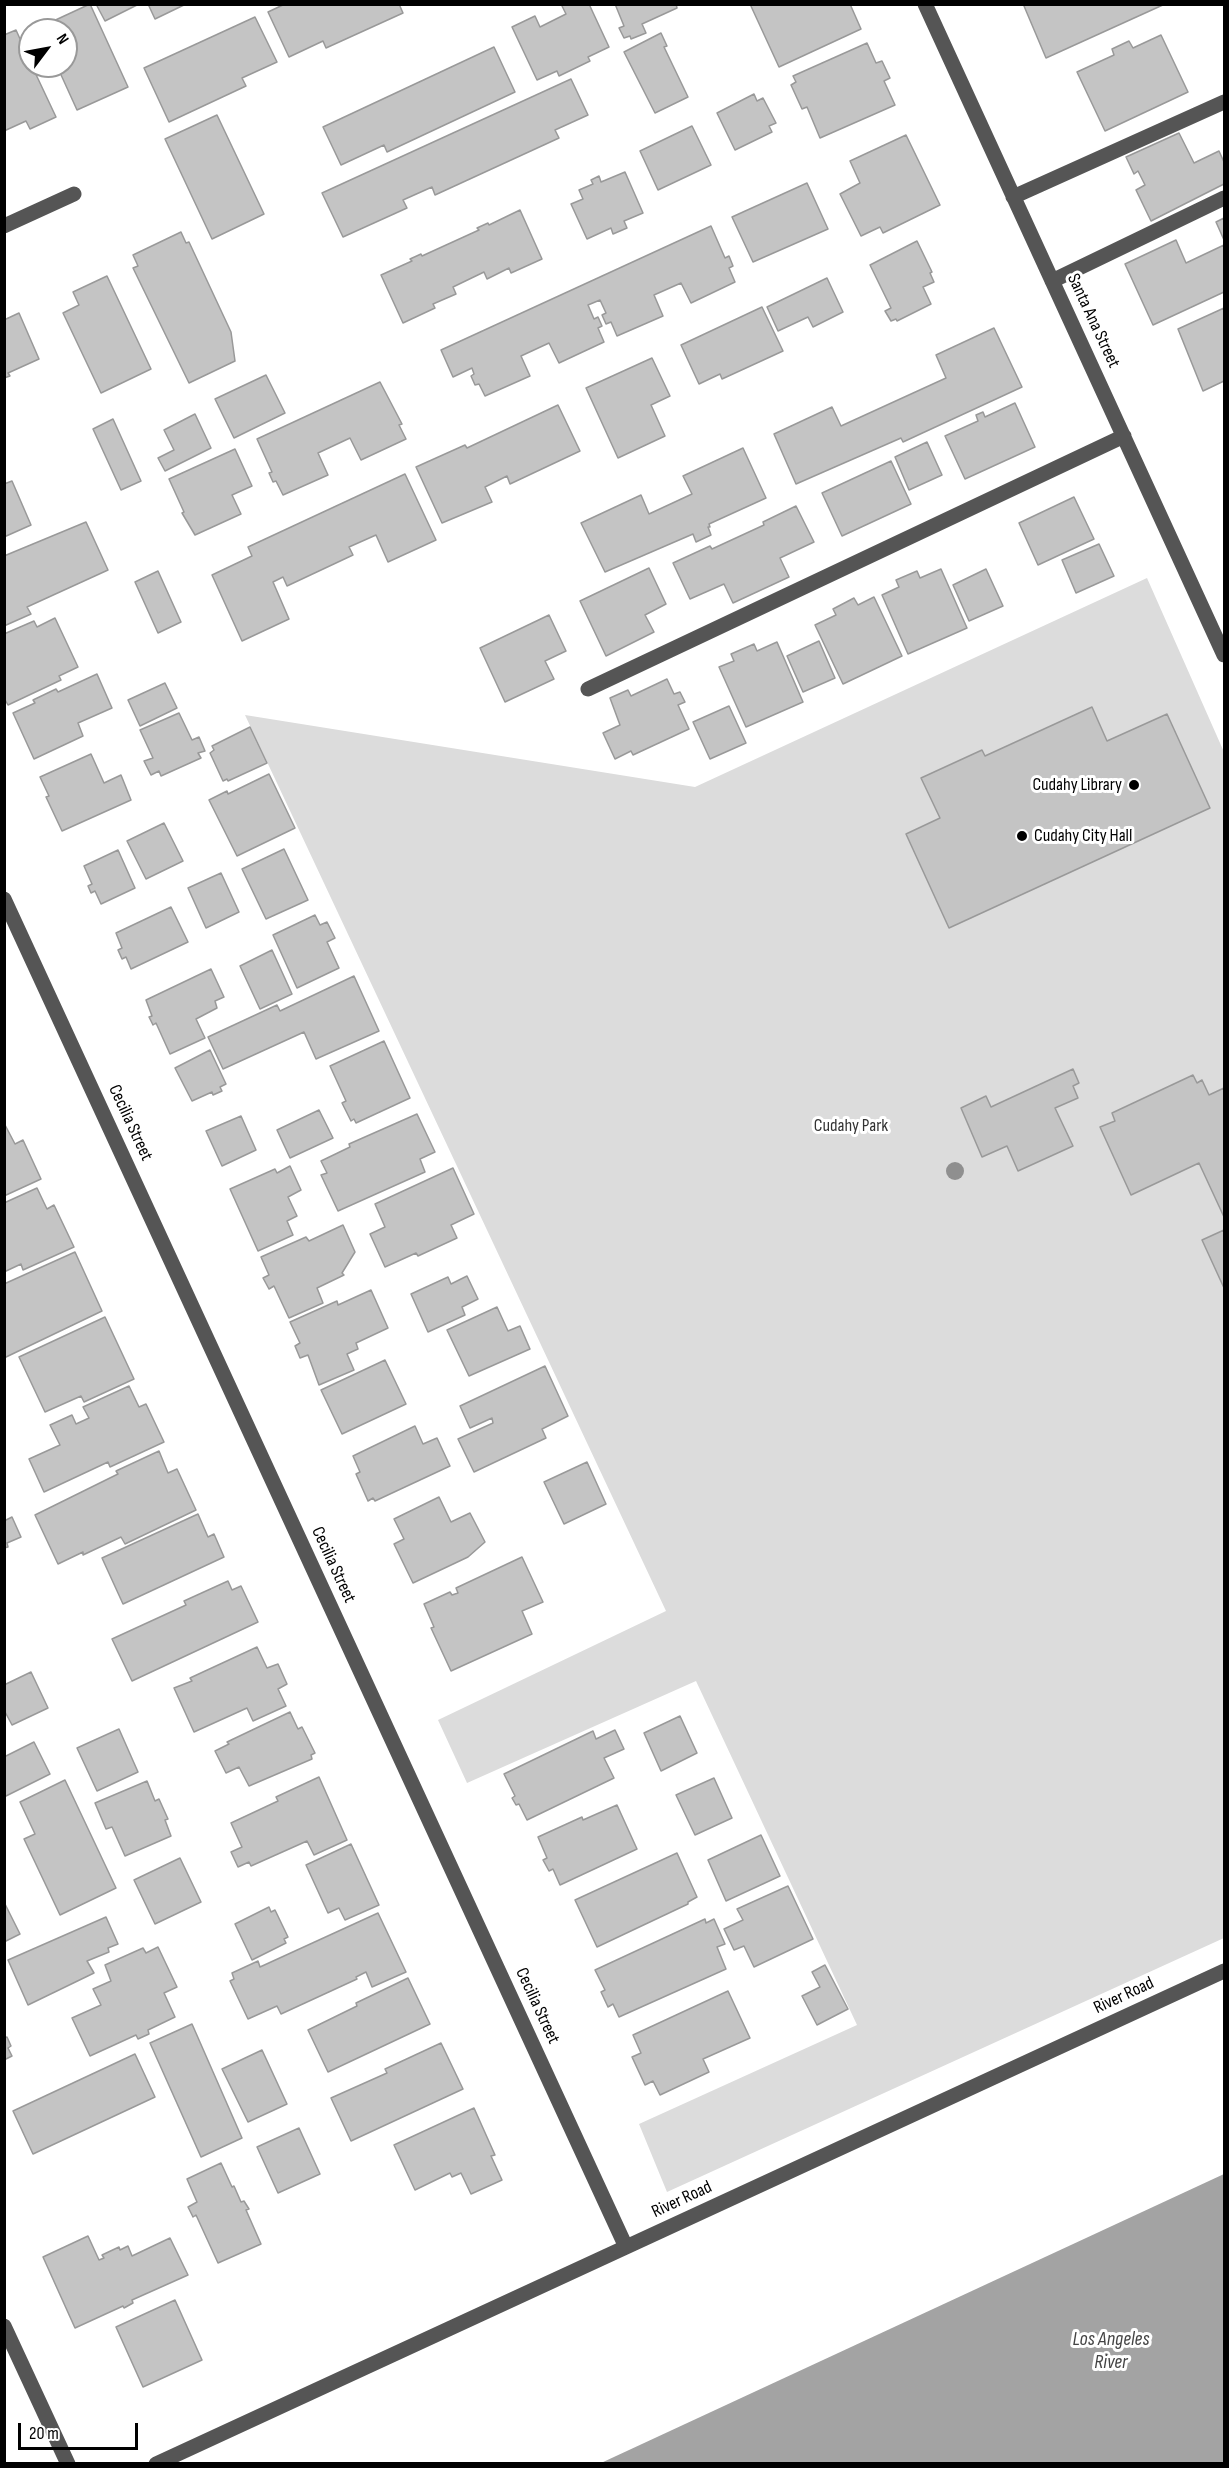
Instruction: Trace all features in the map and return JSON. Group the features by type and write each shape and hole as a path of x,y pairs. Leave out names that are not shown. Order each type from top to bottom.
{"street":[{"name":"Santa Ana Street","path":"925,4 1224,655"},
{"path":"1013,197 1224,102"},
{"path":"4,226 74,194"},
{"path":"1052,281 1224,198"},
{"path":"588,689 1124,436"},
{"name":"Cecilia Street","path":"4,899 626,2247"},
{"name":"River Road","path":"156,2463 1224,1971"},
{"path":"4,2326 68,2463"}],"green space":[{"name":"Cudahy Park","path":"1147,578 1224,752 1224,1938 667,2192 639,2124 857,2025 696,1681 467,1783 438,1720 666,1611 245,715 695,787"}],"water":[{"name":"Los Angeles River","path":"1224,2174 1224,2463 601,2463"}],"building":[{"path":"90,4 128,87 77,110 62,78 78,78 78,18 60,18"},
{"path":"96,4 139,4 105,21"},
{"path":"148,4 186,4 155,19"},
{"path":"285,4 399,4 403,13 326,48 323,41 289,57 268,12"},
{"path":"561,4 589,4 609,47 588,57 590,61 559,76 557,71 537,80 512,27 535,16 540,27 566,14"},
{"path":"615,4 676,4 677,8 642,24 646,33 631,39 630,36 624,38 619,28 624,26"},
{"path":"750,4 850,4 861,29 779,67"},
{"path":"1027,4 1165,4 1046,58 1024,6"},
{"path":"255,17 277,62 242,78 246,86 169,122 144,68"},
{"path":"16,30 18,34 18,78 38,78 56,117 30,129 26,121 4,131 4,35"},
{"path":"661,33 667,46 664,47 688,97 655,113 624,52"},
{"path":"1161,35 1188,92 1105,131 1077,72 1114,55 1112,49 1129,41 1133,48"},
{"path":"867,43 876,63 882,61 890,78 884,81 895,105 820,138 807,107 802,109 791,85 796,82 793,76"},
{"path":"494,47 515,92 387,152 384,145 341,165 323,127"},
{"path":"571,79 588,115 555,130 559,138 435,195 432,187 403,200 407,208 343,237 322,193"},
{"path":"754,94 757,101 763,98 776,123 769,126 772,132 735,150 717,113"},
{"path":"217,115 264,214 212,239 165,139"},
{"path":"692,126 711,165 658,190 640,151"},
{"path":"1179,133 1194,163 1219,151 1224,162 1224,184 1151,221 1136,190 1145,185 1138,171 1134,174 1126,157"},
{"path":"906,135 940,205 883,233 880,227 861,236 840,194 860,183 850,161"},
{"path":"625,172 643,213 624,221 627,228 613,234 611,228 587,239 571,204 583,199 579,190 593,184 591,180 599,176 601,182"},
{"path":"807,183 828,229 753,262 732,217"},
{"path":"520,210 542,259 511,273 509,268 487,279 484,272 453,287 456,294 433,304 435,308 403,323 381,275 412,261 410,259 421,254 422,256 479,230 477,228 488,223 489,225"},
{"path":"1224,218 1224,240 1216,222"},
{"path":"711,226 725,258 729,256 733,266 729,268 735,282 691,303 681,283 654,295 663,316 617,336 611,322 606,324 602,315 606,313 600,300 588,305 594,319 598,317 602,326 598,328 604,342 559,363 549,343 521,356 530,376 485,396 479,384 475,385 471,376 474,374 472,368 453,377 441,350"},
{"path":"181,232 186,243 189,242 231,332 235,361 189,383 133,268 138,266 133,255"},
{"path":"1176,240 1186,263 1224,245 1224,292 1153,325 1125,264"},
{"path":"917,241 932,272 930,273 934,282 923,287 931,304 897,321 896,319 891,321 885,311 891,308 870,265"},
{"path":"107,276 151,369 101,393 63,313 79,305 73,292"},
{"path":"827,278 843,312 813,327 808,317 778,331 767,307"},
{"path":"762,307 783,351 722,379 720,374 699,384 681,345"},
{"path":"1224,308 1224,381 1203,391 1178,329"},
{"path":"19,313 39,359 8,373 10,376 4,378 4,320"},
{"path":"994,328 1022,387 903,442 901,438 796,484 774,434 832,407 841,426 946,378 936,355"},
{"path":"652,358 670,396 651,405 665,436 618,458 586,388"},
{"path":"266,375 285,413 234,438 215,399"},
{"path":"380,382 402,424 399,425 406,439 361,460 350,438 318,453 328,475 283,495 276,481 273,482 269,473 272,472 257,439"},
{"path":"1015,403 1035,447 965,479 945,436 978,421 976,415 983,412 985,417"},
{"path":"558,405 580,451 510,484 507,476 485,487 492,502 442,523 416,467 465,445 467,448"},
{"path":"195,414 211,448 165,471 158,458 174,450 164,430"},
{"path":"113,419 141,481 121,490 93,429"},
{"path":"927,442 942,475 909,490 895,457"},
{"path":"743,448 766,498 709,524 711,535 696,542 693,534 605,572 581,523 641,495 649,514 692,494 683,476"},
{"path":"235,449 252,486 232,495 241,514 195,535 182,513 184,512 169,479"},
{"path":"891,461 911,504 842,536 822,493"},
{"path":"405,474 436,540 388,562 376,535 349,547 353,555 287,586 283,577 273,582 289,619 242,641 212,575 252,556 248,547"},
{"path":"12,481 31,525 4,537 4,484"},
{"path":"1074,497 1094,539 1038,565 1019,523"},
{"path":"796,506 814,542 780,558 789,577 733,603 724,584 690,599 673,563 710,546 712,549 764,525 763,522"},
{"path":"86,522 108,570 27,607 31,614 4,626 4,556"},
{"path":"1099,544 1114,576 1076,593 1062,560"},
{"path":"649,568 666,604 645,615 654,632 606,656 580,601"},
{"path":"941,569 967,628 908,654 882,595 899,587 896,580 917,571 920,578"},
{"path":"986,569 1003,606 969,621 953,585"},
{"path":"158,571 181,622 158,633 135,582"},
{"path":"874,597 902,656 843,684 815,625 836,615 833,609 854,598 858,605"},
{"path":"549,615 566,651 545,661 554,679 505,702 480,648"},
{"path":"55,618 78,667 59,676 61,680 8,705 4,698 4,634 34,621 37,627"},
{"path":"819,641 835,678 803,692 787,656"},
{"path":"777,642 803,702 746,727 719,667 734,661 731,654 754,644 757,651"},
{"path":"97,674 112,708 78,723 83,736 34,759 13,713 35,703 33,700 56,689 58,692"},
{"path":"667,679 674,694 680,692 685,702 678,705 689,729 633,755 631,751 615,759 603,733 620,725 610,698 628,690 631,696"},
{"path":"165,683 177,708 140,726 128,700"},
{"path":"729,706 746,743 710,759 693,722"},
{"path":"1092,707 1107,741 1167,714 1210,808 949,928 906,834 940,818 921,778 982,750 985,756"},
{"path":"179,713 192,740 199,737 205,751 198,753 201,758 161,776 159,771 151,775 144,761 153,758 140,730"},
{"path":"250,727 267,763 228,781 227,779 223,781 210,753 214,750 212,746"},
{"path":"91,754 104,783 121,775 131,800 62,831 46,797 49,796 40,777"},
{"path":"269,774 295,828 237,856 209,800 227,791 228,794"},
{"path":"164,823 183,861 146,879 127,841"},
{"path":"284,849 308,900 266,919 242,869"},
{"path":"118,850 135,888 101,904 95,891 91,893 88,886 92,884 84,866"},
{"path":"221,873 239,912 206,928 188,888"},
{"path":"171,907 188,942 131,969 126,957 122,959 118,950 122,948 116,933"},
{"path":"315,915 320,925 327,922 335,938 327,942 339,968 297,988 273,935"},
{"path":"272,950 292,994 260,1009 240,966"},
{"path":"211,969 224,997 215,1001 217,1008 196,1019 205,1038 170,1054 156,1023 153,1025 149,1017 152,1016 146,1000"},
{"path":"354,976 379,1031 316,1059 304,1032 223,1069 208,1037 277,1005 280,1011"},
{"path":"384,1041 410,1098 356,1123 354,1119 351,1121 342,1103 346,1101 330,1066"},
{"path":"210,1050 226,1084 220,1087 222,1091 213,1095 212,1092 192,1101 175,1068"},
{"path":"1073,1069 1079,1083 1073,1086 1078,1098 1055,1108 1073,1146 1018,1171 1007,1146 982,1157 961,1108 986,1096 991,1107"},
{"path":"1193,1075 1197,1083 1202,1080 1209,1095 1224,1088 1224,1217 1199,1163 1131,1195 1100,1127 1115,1121 1112,1113"},
{"path":"319,1110 333,1138 290,1158 277,1130"},
{"path":"417,1114 435,1152 420,1159 425,1172 338,1211 321,1175 327,1173 321,1161 350,1147 349,1144"},
{"path":"241,1116 256,1150 222,1166 206,1131"},
{"path":"4,1123 15,1144 23,1140 41,1179 4,1196"},
{"path":"290,1166 301,1190 288,1197 297,1216 287,1221 293,1235 258,1251 230,1189 275,1169 277,1173"},
{"path":"453,1168 474,1214 451,1225 457,1238 418,1256 416,1253 385,1267 370,1234 385,1227 375,1204"},
{"path":"37,1188 47,1209 54,1205 74,1247 23,1270 21,1264 4,1272 4,1203"},
{"path":"343,1225 355,1252 342,1273 344,1275 317,1288 323,1303 289,1318 274,1286 269,1289 263,1278 269,1275 261,1257 306,1237 309,1241"},
{"path":"1224,1230 1224,1288 1202,1240"},
{"path":"75,1252 102,1311 4,1358 4,1284"},
{"path":"467,1276 478,1299 462,1307 465,1315 428,1332 411,1294 448,1277 451,1284"},
{"path":"371,1290 388,1328 356,1343 358,1349 347,1354 354,1370 319,1385 308,1355 300,1358 295,1346 300,1343 290,1322 337,1301 338,1305"},
{"path":"497,1307 508,1331 520,1326 530,1349 469,1376 447,1330"},
{"path":"105,1317 134,1379 84,1402 81,1396 45,1412 19,1357"},
{"path":"385,1360 406,1404 342,1434 321,1390"},
{"path":"545,1366 568,1416 542,1429 546,1438 474,1472 458,1439 493,1423 492,1418 470,1428 460,1406"},
{"path":"129,1386 139,1407 146,1404 164,1442 110,1467 108,1462 44,1492 29,1459 60,1445 50,1425 72,1415 76,1424 89,1418 83,1407"},
{"path":"415,1426 423,1444 437,1438 450,1466 375,1501 373,1498 368,1501 356,1474 360,1472 353,1456"},
{"path":"159,1451 168,1473 177,1469 196,1510 125,1544 121,1537 58,1564 35,1515 118,1474 116,1471"},
{"path":"587,1462 606,1504 564,1524 544,1482"},
{"path":"439,1497 451,1522 470,1513 485,1542 468,1557 413,1583 394,1544 404,1539 394,1519"},
{"path":"198,1514 208,1537 214,1534 224,1557 123,1604 102,1558"},
{"path":"12,1517 21,1537 7,1543 8,1547 4,1548 4,1521"},
{"path":"522,1557 543,1602 522,1611 532,1634 451,1671 431,1628 434,1627 424,1604 450,1592 452,1595 458,1593 456,1588"},
{"path":"228,1581 232,1590 241,1586 258,1622 132,1681 112,1639 186,1605 184,1601"},
{"path":"257,1647 267,1668 278,1664 287,1684 278,1689 286,1706 253,1721 247,1708 194,1732 174,1688 192,1681 190,1678"},
{"path":"31,1672 48,1708 12,1725 4,1710 4,1685"},
{"path":"290,1712 298,1729 302,1727 315,1753 311,1755 312,1759 249,1786 239,1767 226,1773 215,1751 229,1744 227,1742"},
{"path":"680,1716 697,1753 661,1771 644,1733"},
{"path":"119,1729 138,1772 97,1791 77,1748"},
{"path":"615,1730 624,1749 604,1758 614,1778 527,1820 519,1804 516,1805 512,1798 515,1796 504,1774 593,1731 596,1739"},
{"path":"34,1742 50,1774 4,1797 4,1757"},
{"path":"319,1777 347,1840 314,1855 307,1841 251,1866 249,1862 238,1867 231,1852 242,1847 231,1823 278,1801 276,1797"},
{"path":"714,1778 732,1818 695,1835 676,1795"},
{"path":"65,1780 116,1888 60,1915 24,1839 35,1834 20,1802"},
{"path":"147,1781 155,1801 159,1799 168,1819 165,1820 171,1836 125,1856 112,1827 106,1829 95,1803"},
{"path":"617,1805 637,1849 560,1885 553,1869 549,1871 543,1860 547,1858 538,1837 582,1817 583,1820"},
{"path":"761,1835 780,1876 726,1901 708,1860"},
{"path":"351,1844 379,1905 345,1920 339,1908 328,1913 306,1865"},
{"path":"677,1853 697,1897 688,1904 597,1947 575,1900"},
{"path":"180,1858 201,1902 155,1924 134,1880"},
{"path":"788,1886 813,1939 754,1967 744,1946 734,1950 724,1929 743,1920 737,1909"},
{"path":"4,1902 20,1934 4,1942"},
{"path":"269,1907 271,1912 275,1910 288,1937 284,1939 286,1943 252,1960 235,1924"},
{"path":"378,1913 406,1972 372,1987 366,1972 356,1977 357,1979 281,2014 277,2006 248,2019 230,1981 234,1979 232,1973 258,1961 260,1967"},
{"path":"106,1917 118,1944 108,1948 109,1952 87,1961 94,1973 28,2005 8,1960"},
{"path":"705,1919 706,1923 714,1919 725,1944 717,1947 726,1969 619,2017 613,2004 608,2007 601,1992 605,1990 595,1970"},
{"path":"158,1947 177,1987 164,1993 175,2017 148,2030 149,2034 138,2039 136,2035 90,2056 72,2018 101,2005 93,1989 111,1981 105,1965 143,1948 146,1953"},
{"path":"825,1965 848,2009 817,2025 802,1996 820,1987 812,1972"},
{"path":"408,1978 430,2024 328,2072 308,2030 357,2006 356,2003"},
{"path":"728,1991 750,2038 703,2059 709,2072 660,2095 653,2081 645,2085 632,2057 641,2053 633,2035"},
{"path":"192,2024 242,2138 201,2157 150,2043"},
{"path":"7,2037 11,2046 8,2048 12,2056 4,2060 4,2038"},
{"path":"441,2043 463,2089 351,2141 331,2098 387,2073 385,2069"},
{"path":"262,2050 287,2104 248,2122 222,2069"},
{"path":"135,2054 155,2097 33,2154 13,2111"},
{"path":"474,2108 495,2155 491,2156 502,2180 471,2194 461,2173 452,2177 450,2173 415,2190 394,2145"},
{"path":"299,2128 320,2174 278,2193 257,2147"},
{"path":"221,2163 241,2202 244,2201 249,2209 246,2210 261,2244 218,2263 196,2215 193,2217 188,2207 197,2202 187,2179"},
{"path":"88,2236 99,2260 104,2258 102,2255 119,2247 120,2250 128,2246 132,2256 170,2238 188,2275 132,2300 133,2303 124,2308 123,2306 75,2328 43,2257"},
{"path":"175,2300 202,2360 143,2387 116,2327"}],"place":[{"name":"Cudahy Library","path":"1134,785"},
{"name":"Cudahy City Hall","path":"1022,836"}]}
